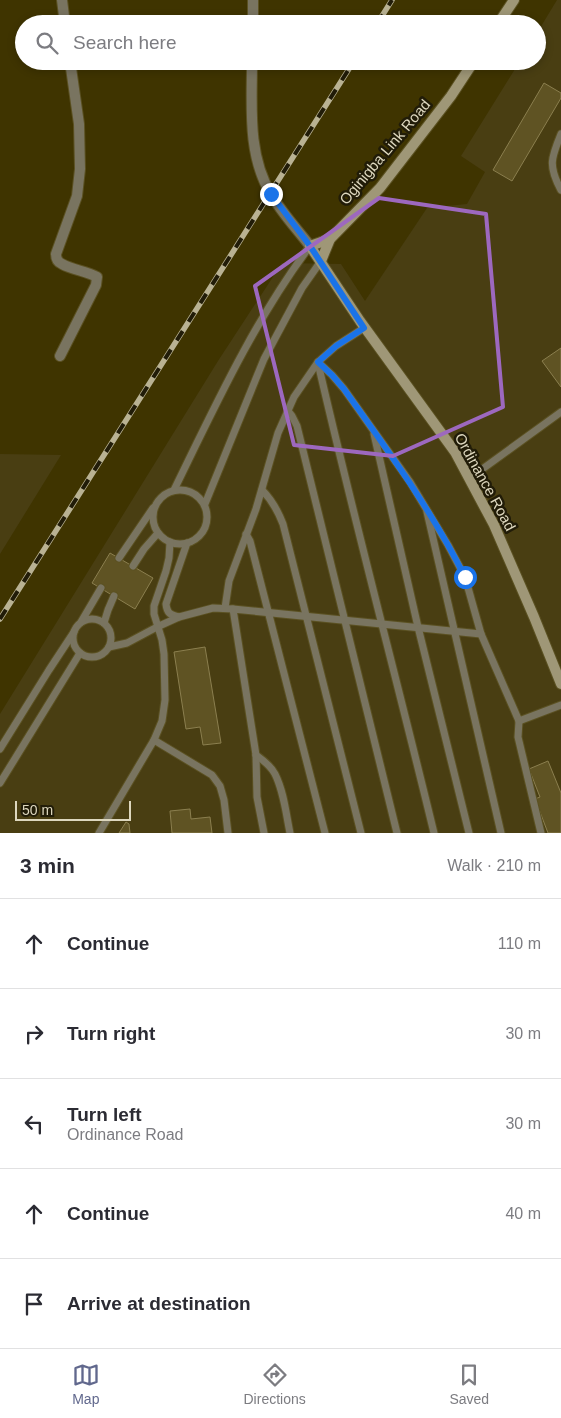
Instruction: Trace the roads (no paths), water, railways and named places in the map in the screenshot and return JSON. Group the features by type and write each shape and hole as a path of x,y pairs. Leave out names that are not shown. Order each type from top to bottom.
{"street":[{"path":"62,0 64,15"},
{"path":"253,0 253,15"},
{"path":"504,15 514,0"},
{"path":"60,356 96,286 97,277 61,264 56,259 56,254 77,196 80,169 79,124 71,70"},
{"path":"252,70 252,115 255,151 260,171 271,194 310,246 330,239"},
{"name":"Oginigba Link Road","path":"321,261 330,239 380,188 451,96 468,70"},
{"name":"Ordinance Road","path":"310,246 364,328 455,452 470,478 494,525 561,684"}],"lane":[{"path":"561,134 552,156 552,169 554,178 561,190"},
{"path":"174,490 225,385 278,291 310,246"},
{"path":"204,504 264,359 302,288 321,261"},
{"path":"225,608 229,582 256,509 278,432 294,397 318,362 336,346 364,328"},
{"path":"318,362 344,389 426,506 465,577 481,634 519,721 518,737 541,833"},
{"path":"318,362 434,833"},
{"path":"288,411 297,426 397,833"},
{"path":"470,478 561,412"},
{"path":"374,431 418,627 469,833"},
{"path":"119,558 155,506 160,499 166,493 174,490 192,492 199,497 207,512 205,527 201,534 187,543 170,542 158,533 153,523 155,506"},
{"path":"262,490 270,499 283,524 361,833"},
{"path":"426,506 501,833"},
{"path":"133,566 158,533"},
{"path":"246,534 250,541 269,612 325,833"},
{"path":"99,833 154,740 162,721 165,700 164,654 154,614 154,606 166,572 170,542"},
{"path":"179,617 170,615 166,604 187,543"},
{"path":"0,749 101,588"},
{"path":"104,624 114,596"},
{"path":"109,647 127,643 179,617 213,608 481,634"},
{"path":"233,609 256,755 258,797 264,833"},
{"path":"74,632 74,645 80,653 94,658 106,652 111,641 111,634 104,624 92,619 80,623"},
{"path":"0,783 80,653"},
{"path":"519,721 561,705"},
{"path":"154,740 212,775 220,786 224,800 228,833"},
{"path":"256,755 267,763 275,773 290,833"}],"railway":[{"path":"383,15 392,0"},
{"path":"0,619 348,70"}]}
